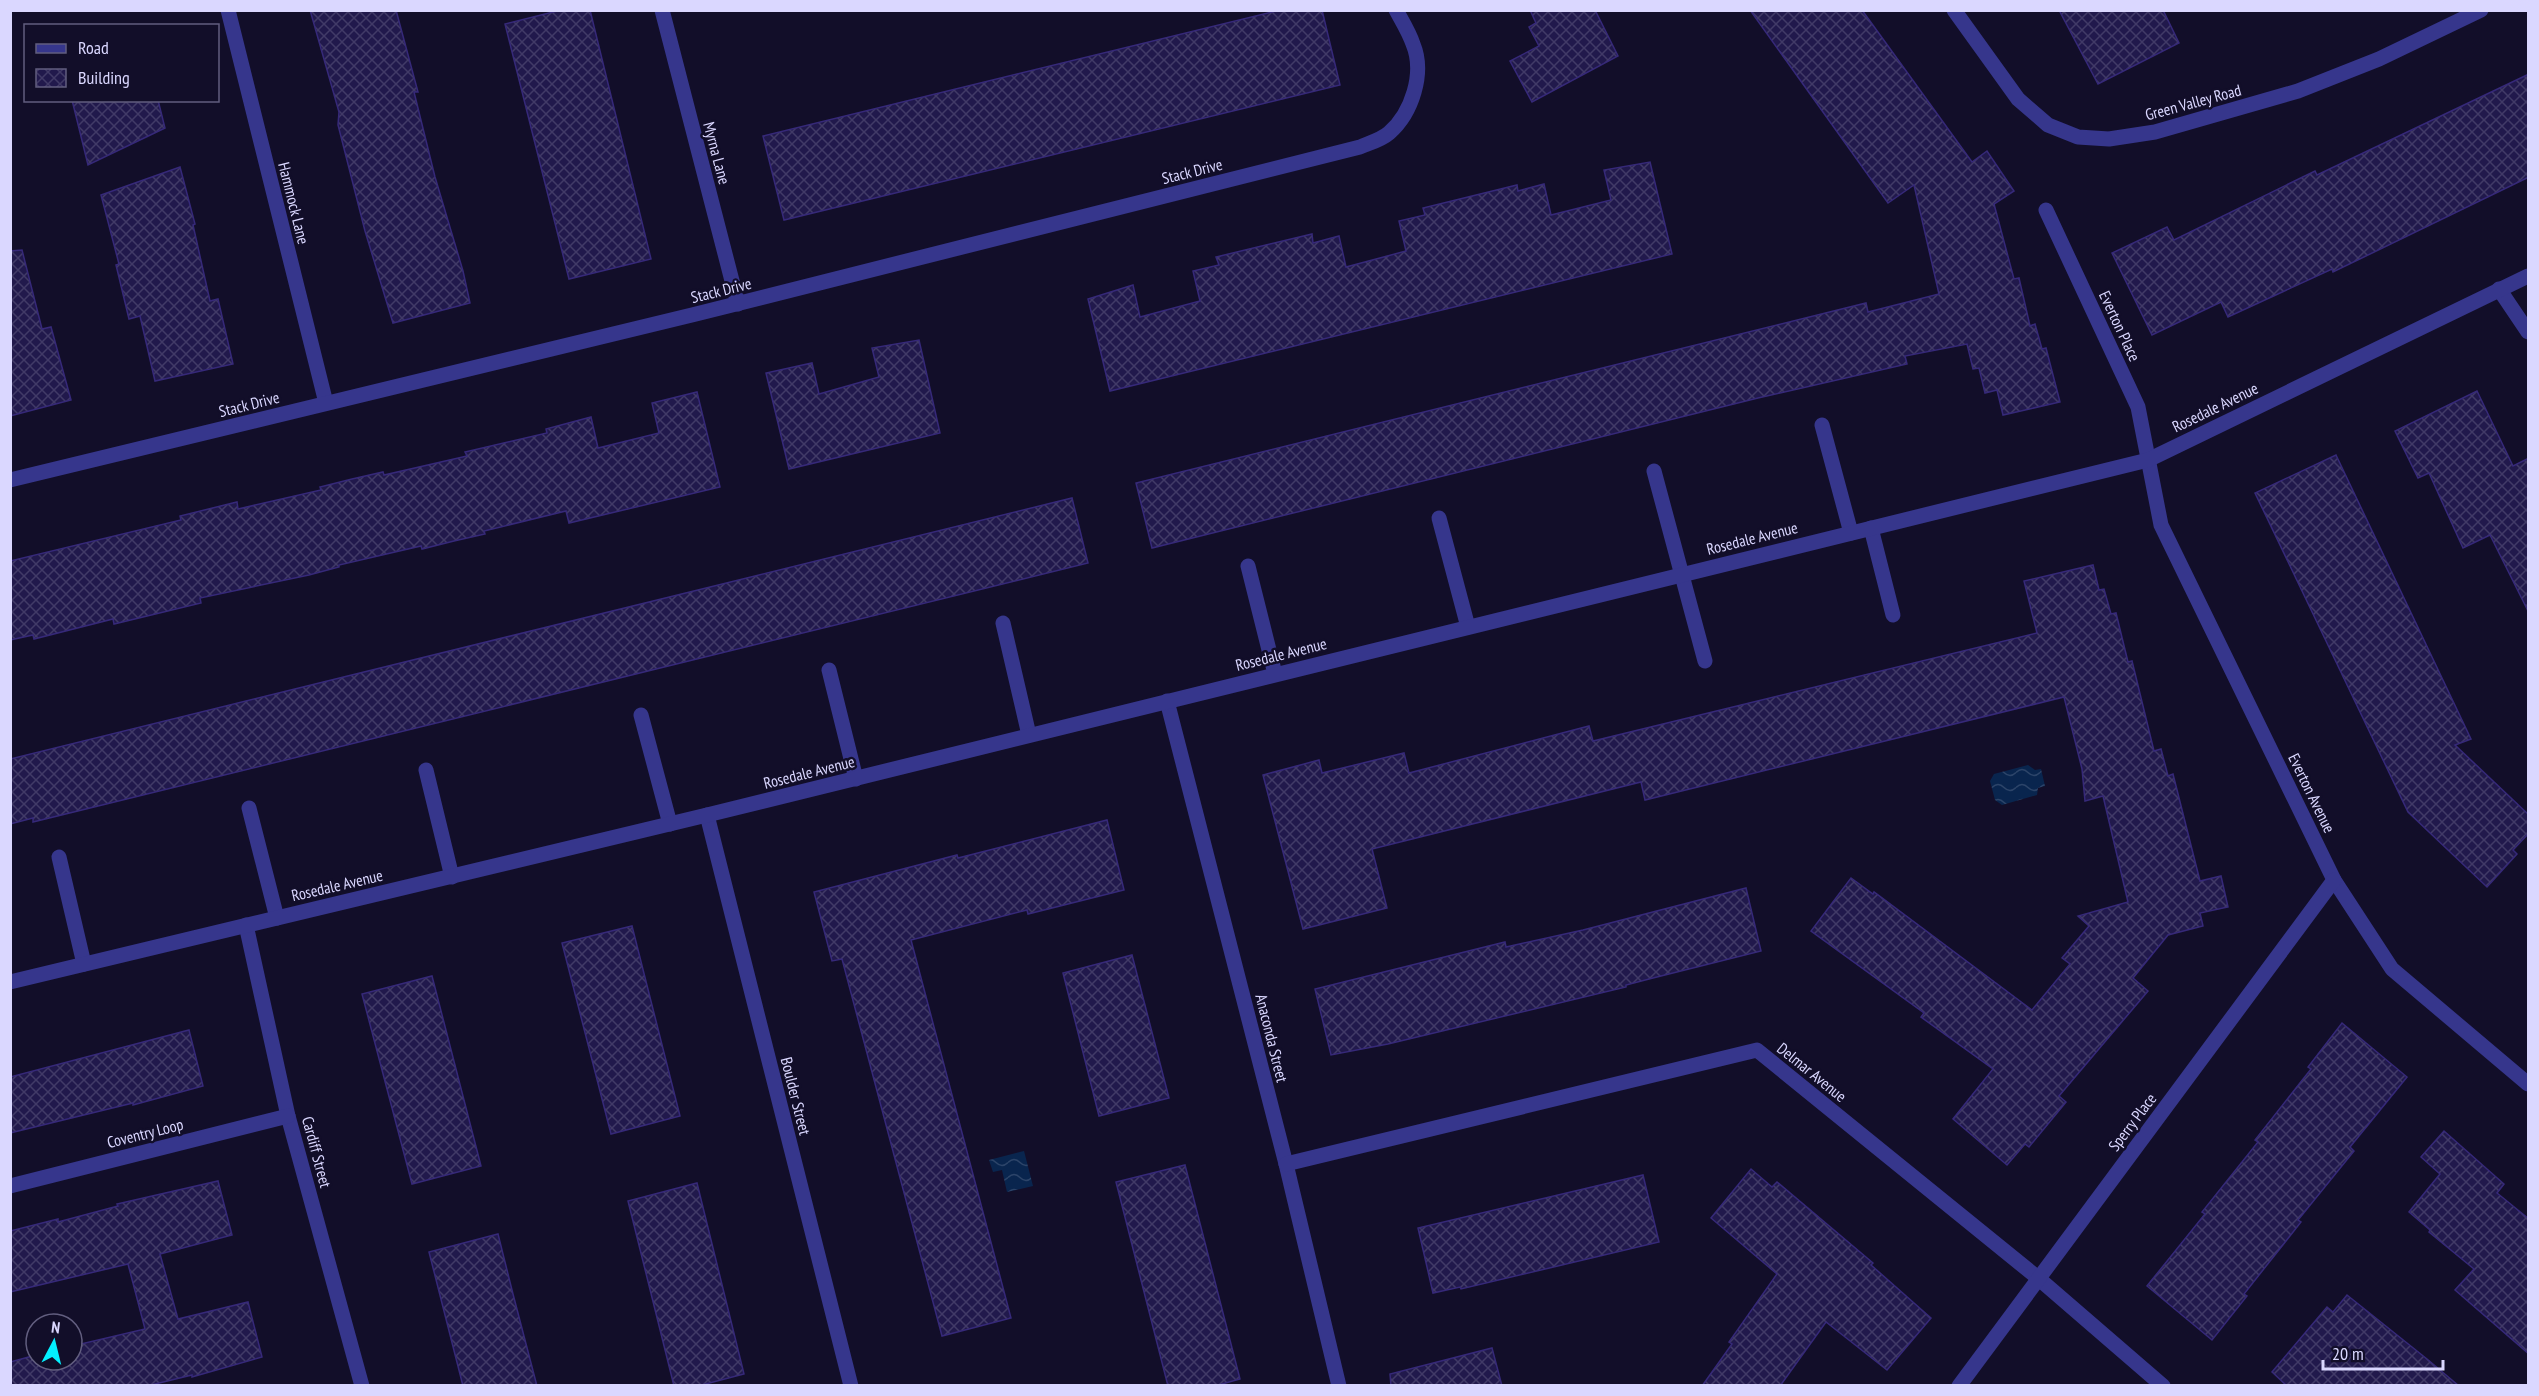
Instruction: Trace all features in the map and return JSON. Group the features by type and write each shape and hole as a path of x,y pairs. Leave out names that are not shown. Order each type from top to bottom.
{"street":[{"name":"Hammock Lane","path":"228,10 326,403"},
{"name":"Myrna Lane","path":"662,10 738,304"},
{"name":"Stack Drive","path":"10,480 738,304 1360,147 1388,135 1403,118 1414,92 1417,69 1414,45 1396,10"},
{"name":"Green Valley Road","path":"1954,10 2018,99 2048,124 2078,137 2109,140 2155,132 2298,91 2379,59 2470,13"},
{"name":"Everton Place","path":"2046,210 2138,407 2148,460"},
{"name":"Rosedale Avenue","path":"10,982 856,779 2148,460 2529,276"},
{"path":"2499,289 2529,332"},
{"path":"1822,424 1851,533"},
{"name":"Everton Avenue","path":"2148,460 2161,525 2334,879 2392,969 2529,1084"},
{"path":"1654,471 1705,661"},
{"path":"1439,519 1468,627"},
{"path":"1871,528 1893,615"},
{"path":"1248,566 1275,674"},
{"path":"1003,623 1029,735"},
{"path":"829,670 856,779"},
{"name":"Anaconda Street","path":"1167,701 1286,1164 1339,1386"},
{"path":"641,715 669,824"},
{"path":"426,770 452,877"},
{"path":"249,808 278,918"},
{"name":"Boulder Street","path":"707,815 851,1386"},
{"path":"59,857 84,964"},
{"name":"Sperry Place","path":"1959,1386 2334,879"},
{"name":"Cardiff Street","path":"246,925 288,1116 358,1385"},
{"name":"Delmar Avenue","path":"1286,1164 1757,1050 2038,1278 2163,1386"},
{"name":"Coventry Loop","path":"10,1186 288,1116"}],"water":[{"path":"2028,765 2035,770 2041,769 2045,786 2038,788 2037,795 2002,805 1995,800 1990,781 1994,774"},
{"path":"1024,1151 1033,1186 1007,1192 1002,1170 993,1172 989,1160"}],"building":[{"path":"310,10 396,10 418,92 414,92 435,177 463,271 470,303 393,323 365,231 338,125 339,112"},
{"path":"561,10 590,10 651,259 569,279 505,24"},
{"path":"1280,10 1322,10 1340,85 784,220 763,136"},
{"path":"1530,10 1595,10 1618,56 1532,102 1510,61 1539,46 1529,27 1536,23"},
{"path":"1750,10 1862,10 1972,162 1987,151 2014,191 1994,204 2014,279 2019,278 2030,326 2035,324 2042,349 2046,348 2060,402 2003,415 1997,390 1985,393 1979,368 1973,369 1967,344 1905,356 1907,364 1758,398 1152,548 1136,483 1866,303 1868,312 1939,294 1914,185 1888,203"},
{"path":"2059,10 2163,10 2179,43 2098,84"},
{"path":"2529,74 2529,177 2333,272 2332,269 2228,317 2221,302 2152,335 2112,253 2167,227 2174,240 2315,171 2317,175"},
{"path":"72,102 158,102 165,128 88,165"},
{"path":"1650,162 1672,254 1110,391 1088,299 1133,285 1140,317 1200,301 1193,271 1219,265 1216,257 1312,234 1313,243 1339,236 1346,267 1406,251 1399,221 1425,215 1423,208 1517,185 1518,191 1544,184 1551,215 1611,200 1604,170"},
{"path":"180,167 195,224 193,225 210,301 218,299 233,364 155,381 140,316 129,319 116,265 119,264 101,195"},
{"path":"22,250 42,329 51,327 71,400 10,416 10,251"},
{"path":"919,340 940,433 789,469 766,373 812,363 819,394 879,377 872,348"},
{"path":"2477,391 2513,466 2529,458 2529,613 2490,535 2463,548 2429,473 2418,478 2395,431"},
{"path":"697,392 720,487 569,523 566,511 422,549 421,546 339,565 339,567 309,575 200,598 201,603 114,624 113,619 34,639 33,635 10,640 10,561 181,520 180,516 237,502 238,509 321,490 320,487 352,479 383,472 384,475 467,456 465,452 547,433 546,429 591,417 598,448 659,433 652,403"},
{"path":"2336,455 2471,739 2455,745 2529,815 2529,833 2513,850 2517,854 2487,887 2408,812 2255,493"},
{"path":"1072,498 1088,563 33,822 33,818 10,824 10,759"},
{"path":"2093,565 2099,590 2104,589 2111,614 2116,613 2128,662 2132,661 2154,751 2161,749 2168,776 2173,774 2200,881 2221,876 2228,907 2200,913 2203,926 2168,935 2133,978 2148,991 2059,1096 2066,1102 2029,1147 2025,1144 2007,1165 1953,1119 1993,1069 1921,1017 1924,1013 1811,931 1851,878 1873,894 1874,892 2032,1010 2070,964 2062,958 2089,926 2078,916 2128,902 2103,796 2085,801 2082,769 2064,697 1645,800 1641,782 1372,849 1387,908 1303,929 1263,775 1319,760 1322,773 1404,753 1409,773 1589,726 1593,741 2037,633 2024,581"},
{"path":"1107,820 1124,890 1028,914 1027,910 911,940 1011,1318 942,1336 842,959 832,961 814,892 957,855 958,858"},
{"path":"1746,888 1761,951 1626,985 1626,987 1388,1044 1331,1055 1315,989 1505,942 1506,947 1583,930"},
{"path":"632,926 680,1116 611,1134 562,943"},
{"path":"1132,955 1169,1098 1099,1116 1063,973"},
{"path":"432,976 481,1166 412,1184 362,994"},
{"path":"2342,1023 2407,1077 2350,1147 2354,1151 2298,1220 2301,1222 2244,1294 2247,1296 2212,1340 2147,1286 2205,1214 2202,1212 2258,1142 2255,1140 2311,1069 2308,1067"},
{"path":"189,1030 203,1086 133,1105 133,1103 10,1133 10,1077"},
{"path":"2444,1131 2504,1184 2497,1193 2529,1219 2529,1354 2455,1290 2474,1269 2429,1232 2430,1230 2409,1212 2440,1174 2421,1157"},
{"path":"1185,1165 1240,1379 1215,1386 1168,1386 1116,1182"},
{"path":"1751,1169 1772,1187 1777,1182 1873,1263 1871,1265 1931,1318 1887,1370 1826,1322 1780,1386 1702,1386 1732,1344 1729,1342 1777,1274 1711,1218"},
{"path":"1643,1175 1659,1242 1461,1289 1460,1287 1433,1293 1418,1228"},
{"path":"218,1181 232,1235 160,1254 178,1319 248,1302 262,1357 192,1377 192,1375 147,1386 10,1386 10,1362 24,1358 24,1372 84,1372 84,1343 145,1329 128,1264 10,1292 10,1231 58,1219 58,1222 118,1206 117,1204"},
{"path":"697,1183 744,1374 698,1386 674,1386 628,1201"},
{"path":"498,1234 537,1386 463,1386 429,1252"},
{"path":"2347,1295 2459,1386 2287,1386 2272,1372 2327,1307 2333,1312"},
{"path":"1492,1348 1502,1386 1391,1386 1390,1374"}]}
